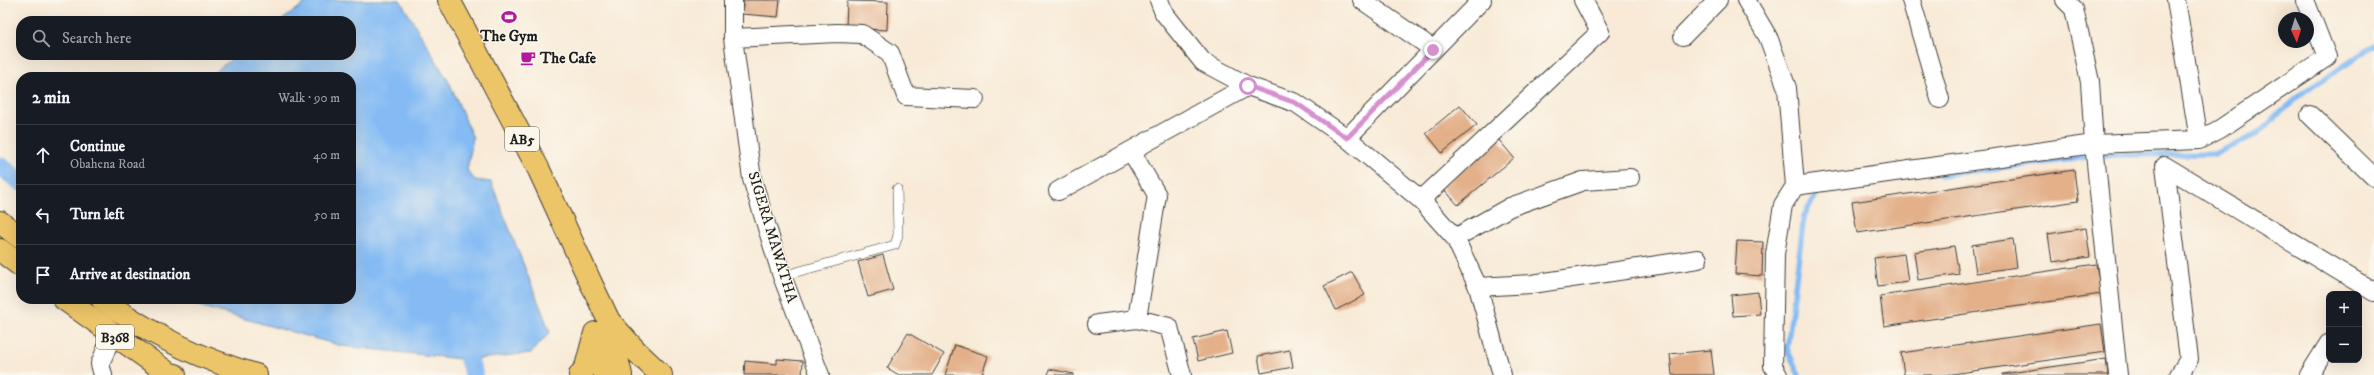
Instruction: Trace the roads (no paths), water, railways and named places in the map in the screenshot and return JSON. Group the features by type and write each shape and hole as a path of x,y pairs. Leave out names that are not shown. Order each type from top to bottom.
{"main road":[{"name":"AB5","path":"449,0 538,170 590,281 602,320 622,375"},
{"path":"0,222 16,234"},
{"path":"0,250 16,262"},
{"name":"B368","path":"71,304 112,335 168,372 175,375"},
{"name":"B368","path":"109,304 125,316 183,349 228,367 256,375"},
{"name":"AB5","path":"580,375 586,367 602,320"},
{"name":"AB5","path":"602,320 605,375"},
{"path":"602,320 661,375"}],"street":[{"name":"SIGERA MAWATHA","path":"733,0 733,38 752,179 782,276 820,375"},
{"path":"1159,0 1164,13 1203,62 1248,86 1296,103 1347,138 1421,200 1455,238 1478,287 1502,375"},
{"path":"1362,0 1433,50"},
{"path":"1347,138 1482,0"},
{"path":"1421,200 1600,32 1583,0"},
{"path":"1683,36 1718,0"},
{"path":"1746,0 1768,37 1787,88 1795,186 1783,205 1774,254 1773,366 1778,375"},
{"path":"1911,0 1940,99"},
{"path":"2065,0 2074,9 2090,82 2095,152 2118,375"},
{"path":"2176,0 2199,140"},
{"path":"1795,186 2199,140 2220,129 2327,57 2304,0"},
{"path":"733,38 862,34 890,53 906,96 975,100"},
{"path":"1058,191 1248,86"},
{"path":"2310,115 2374,177"},
{"path":"1131,151 1157,195 1137,319"},
{"path":"2179,375 2189,359 2165,166 2368,290"},
{"path":"1455,238 1510,207 1583,181 1630,178"},
{"path":"1478,287 1532,284 1698,259"},
{"path":"1097,324 1137,319 1169,327 1182,375"},
{"path":"102,375 100,364 112,335"},
{"path":"2309,375 2326,348"}],"lane":[{"path":"782,276 895,245 898,235 897,189"}],"water":[{"path":"309,0 400,0 450,84 473,138 467,170 475,180 491,182 550,332 531,353 469,360 342,346 193,304 356,304 356,72 215,72 230,60 356,60 356,16 288,16"}],"waterway":[{"path":"1940,175 2105,155 2215,154 2255,135 2303,93 2374,46"},
{"path":"0,166 16,178"},
{"path":"1799,375 1787,349 1804,216 1819,189 1822,189"},
{"path":"469,360 474,375"}],"place":[{"name":"The Gym","path":"509,17"},
{"name":"The Cafe","path":"528,58"}]}
